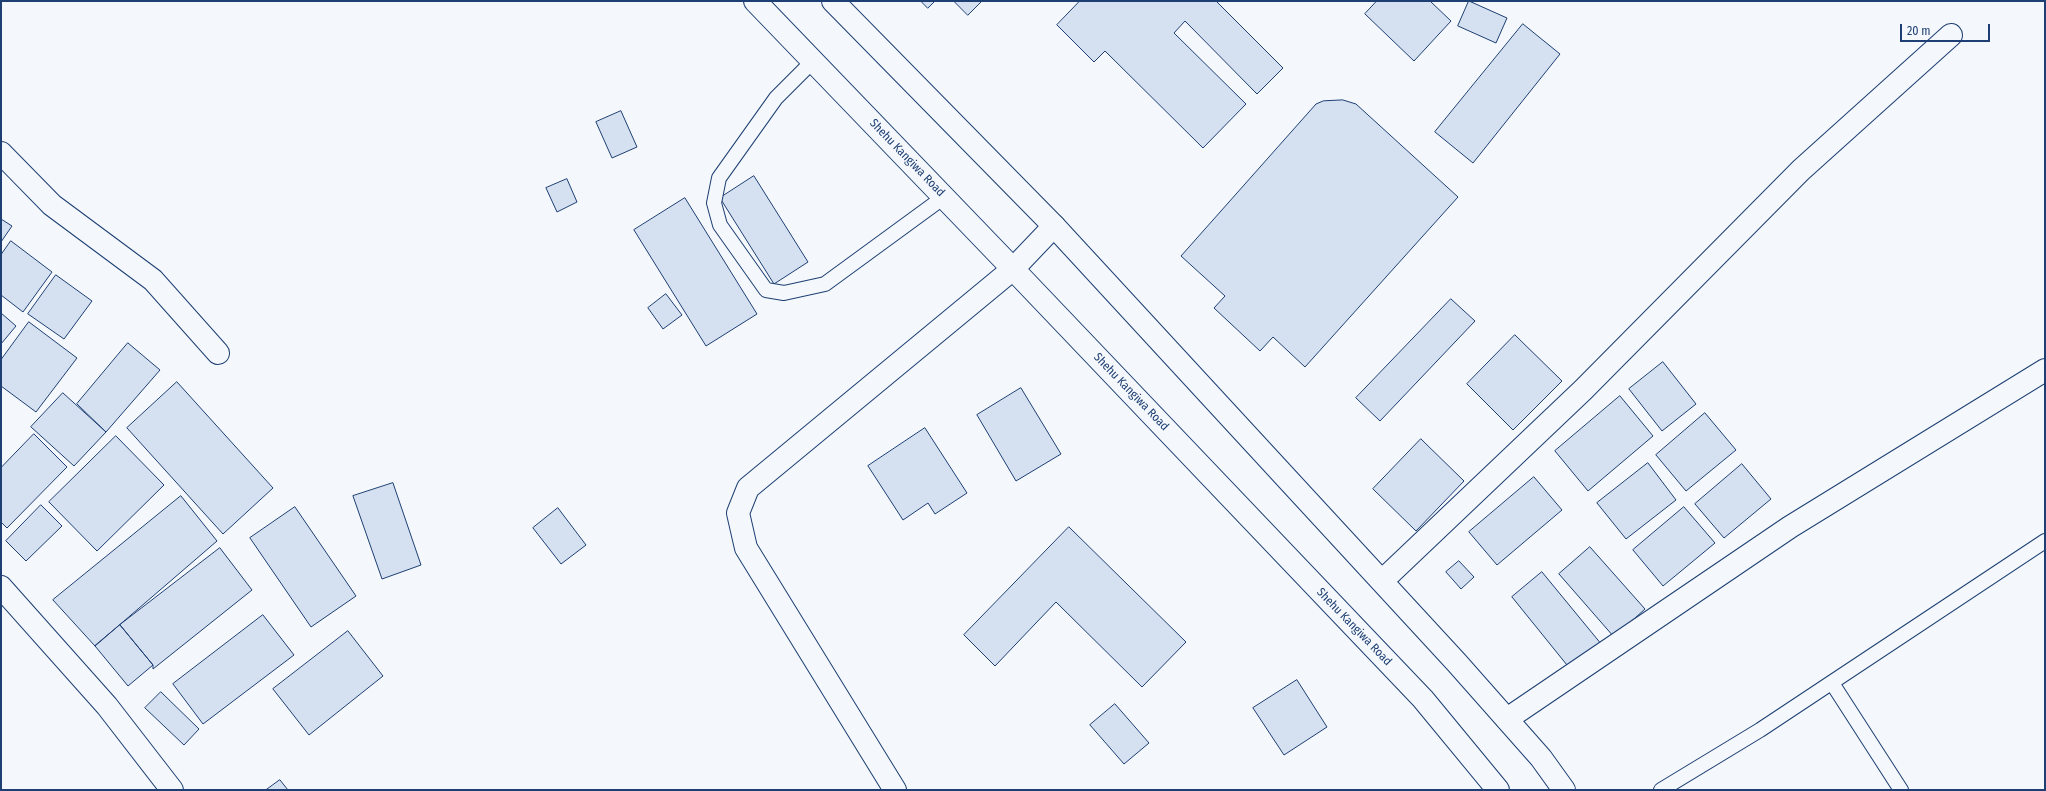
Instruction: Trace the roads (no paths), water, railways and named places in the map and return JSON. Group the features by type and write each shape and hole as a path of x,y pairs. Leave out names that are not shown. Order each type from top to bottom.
{"street":[{"name":"Shehu Kangiwa Road","path":"755,1 1423,699 1498,790"},
{"path":"833,1 1054,226 1507,718 1541,758 1564,790"},
{"path":"1382,581 1583,390 1800,170 1951,35"},
{"path":"1,153 52,205 153,280 218,353"},
{"path":"896,790 746,548 738,512 748,488 1013,269 1054,226"},
{"path":"1507,718 1790,527 2045,370"},
{"path":"1,587 107,706 172,790"}],"lane":[{"path":"813,61 776,98 719,178 714,203 720,225 766,290 784,293 825,284 944,197"},
{"path":"1661,790 1760,730 2045,541"},
{"path":"1832,683 1901,790"}]}
